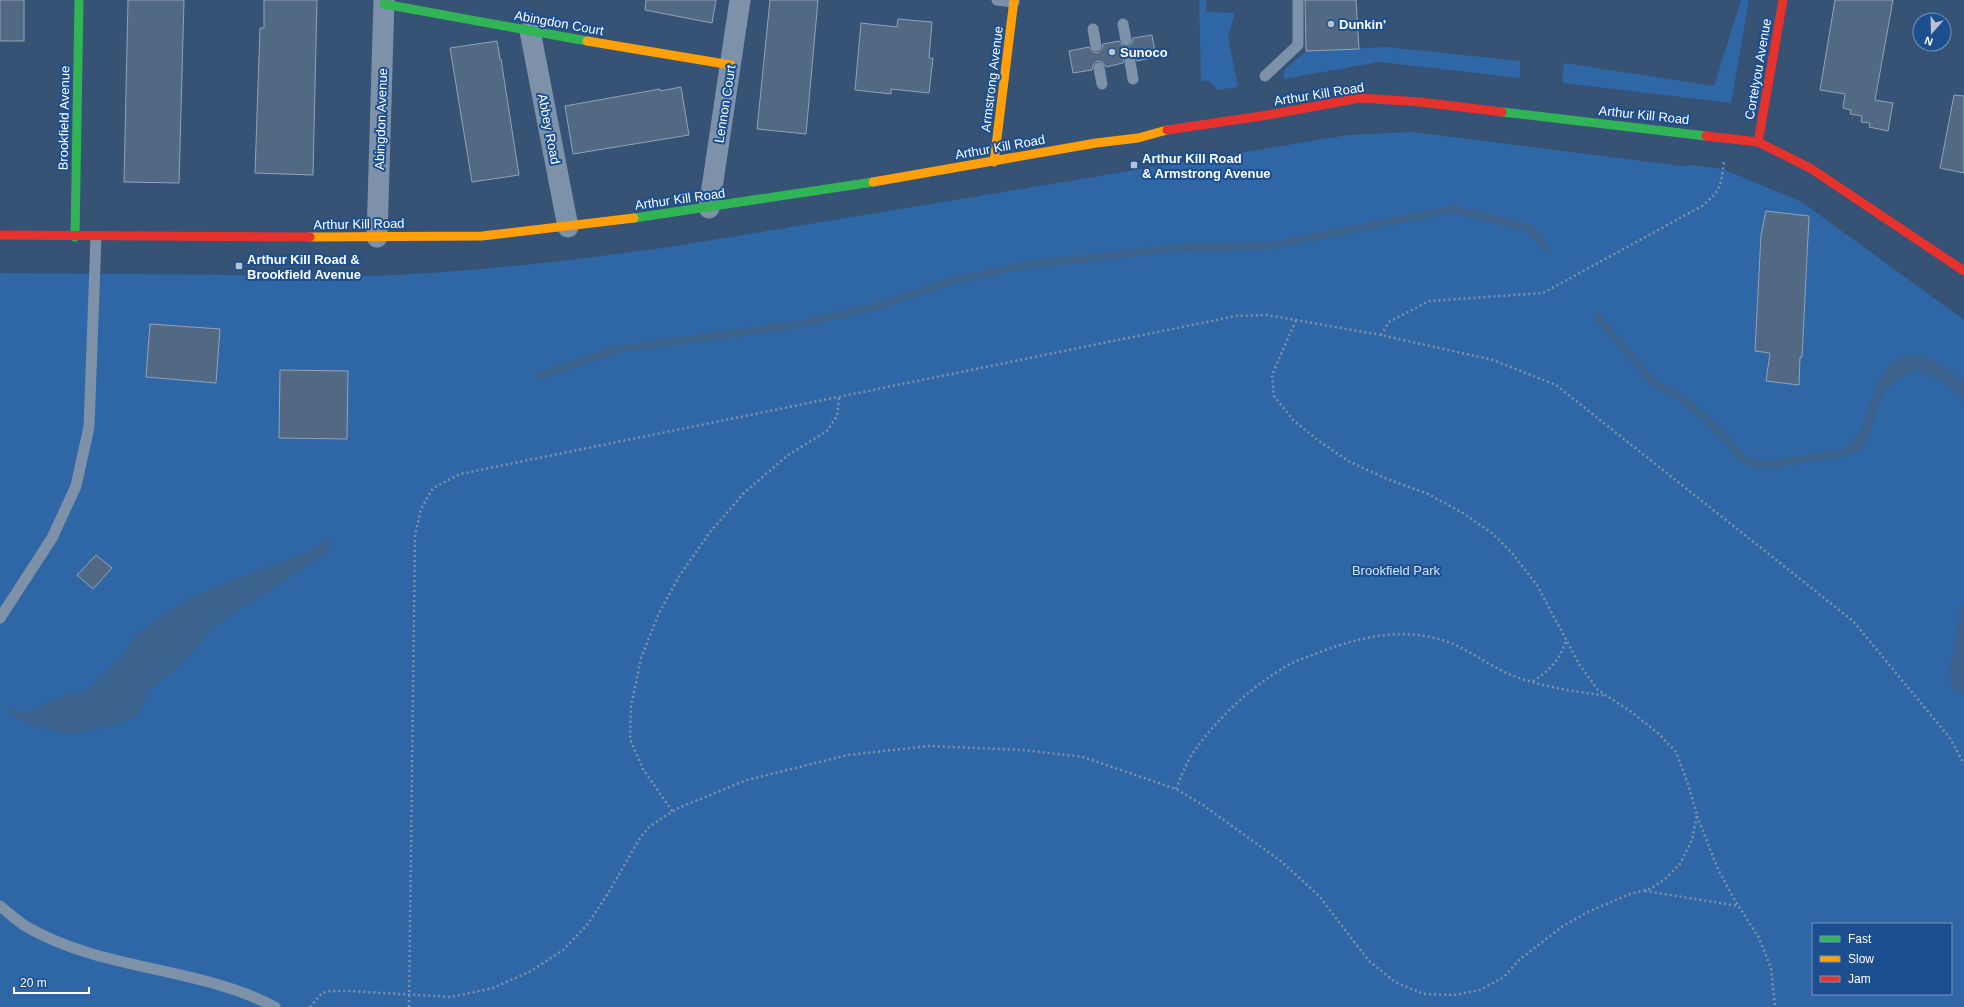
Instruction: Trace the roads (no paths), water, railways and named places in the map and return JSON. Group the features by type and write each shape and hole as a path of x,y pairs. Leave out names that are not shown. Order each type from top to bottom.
{"street":[{"name":"Brookfield Avenue","path":"75,237 79,0"},
{"name":"Lennon Court","path":"709,208 740,0"},
{"name":"Cortelyou Avenue","path":"1758,142 1783,0"},
{"name":"Armstrong Avenue","path":"994,162 1014,1"},
{"name":"Abingdon Court","path":"384,2 530,31 731,65"},
{"name":"Abingdon Avenue","path":"377,238 384,2"},
{"name":"Abbey Road","path":"530,31 568,227"},
{"name":"Arthur Kill Road","path":"0,235 75,237 377,238 482,236 568,227 709,208 994,162 1096,143 1138,138 1172,129 1268,115 1360,98 1420,102 1758,142 1810,168 1964,271"}],"lane":[{"path":"997,0 1014,1"},
{"path":"1265,76 1298,45 1298,0"},
{"path":"1123,24 1126,40"},
{"path":"1093,29 1096,46"},
{"path":"1130,62 1133,79"},
{"path":"1099,68 1102,84"},
{"path":"0,618 52,538 76,486 89,427 96,237"},
{"path":"0,906 25,926 67,945 118,960 227,986 275,1007"}],"waterway":[{"path":"539,376 614,350 795,325 878,306 951,281 1026,265 1178,248 1268,246 1453,209 1530,228 1546,248"},
{"path":"1597,316 1655,385 1679,396 1711,423 1745,461 1767,465 1837,454"}],"place":[{"name":"Dunkin'","path":"1331,24"},
{"name":"Sunoco","path":"1112,52"},
{"name":"Arthur Kill Road & Armstrong Avenue","path":"1134,165"},
{"name":"Arthur Kill Road & Brookfield Avenue","path":"239,266"}],"park label":[{"name":"Brookfield Park","path":"1396,570"}]}
